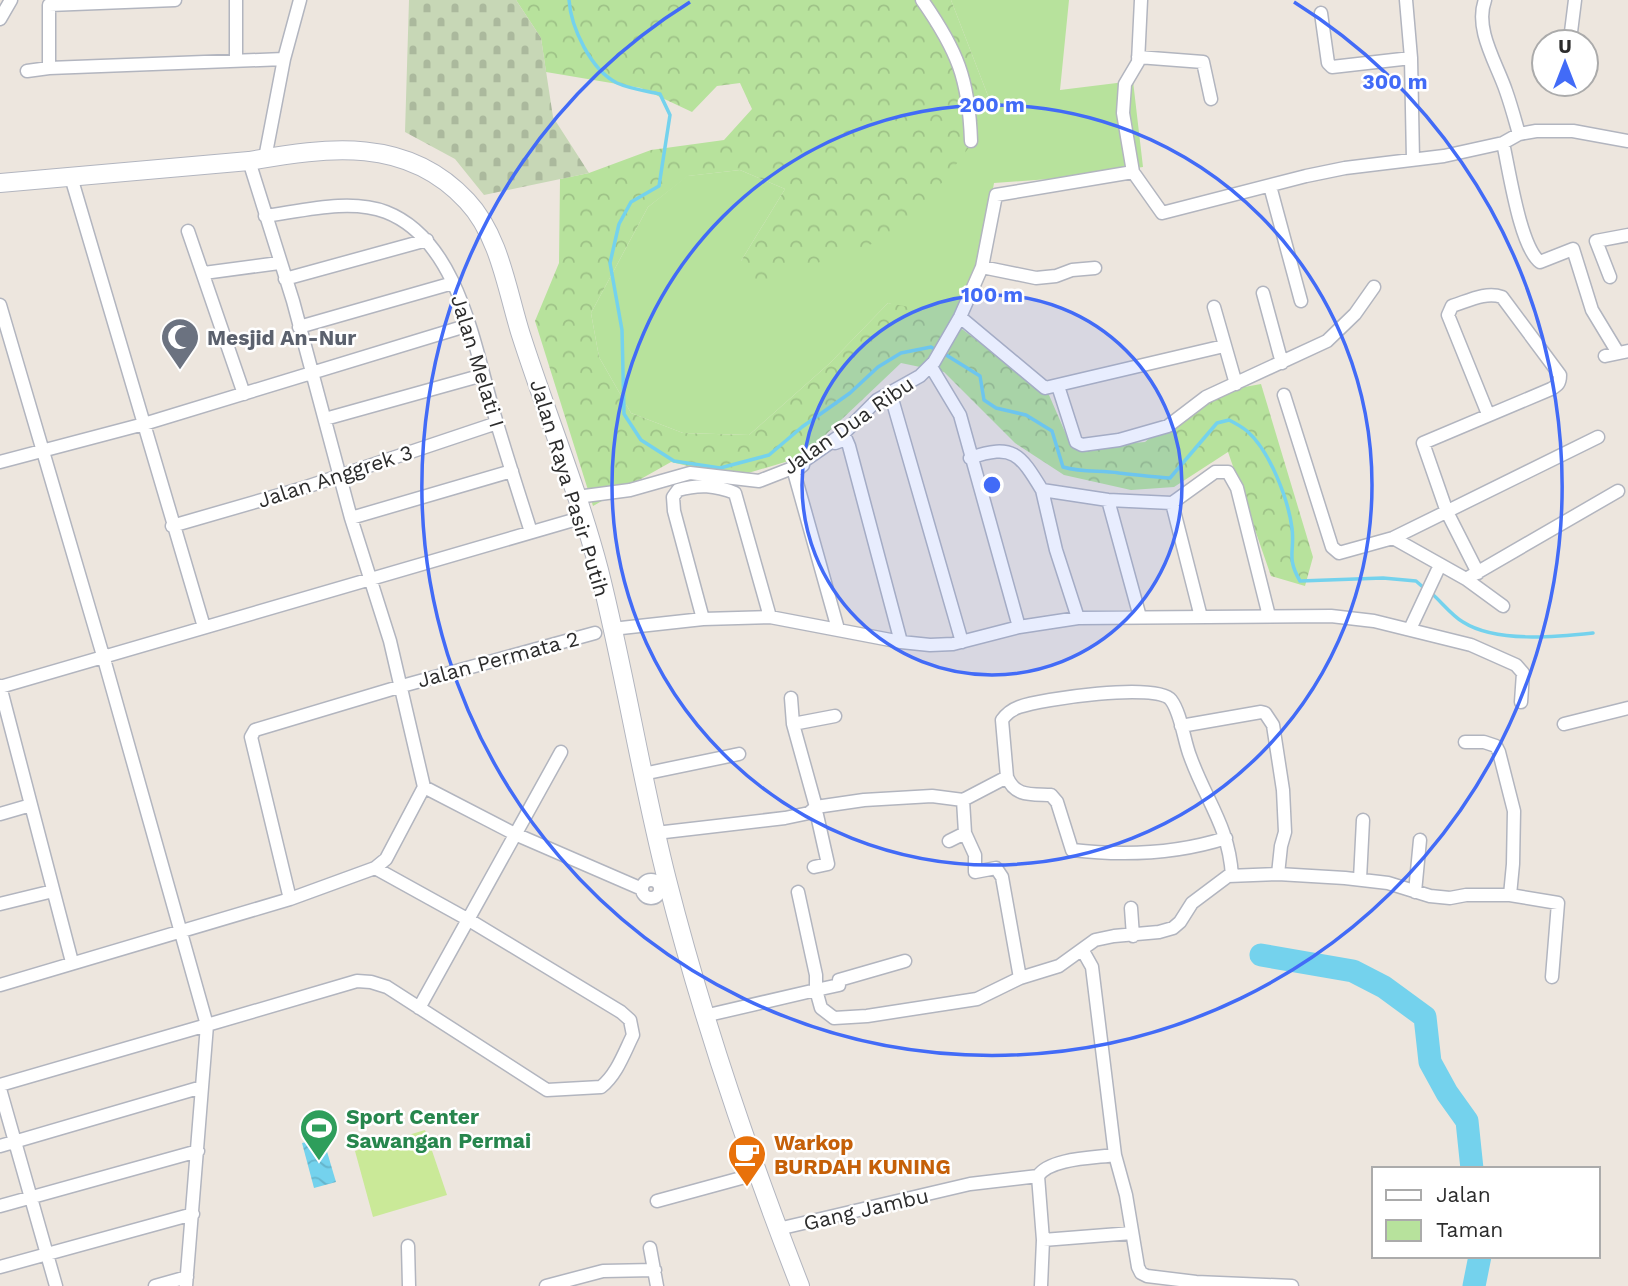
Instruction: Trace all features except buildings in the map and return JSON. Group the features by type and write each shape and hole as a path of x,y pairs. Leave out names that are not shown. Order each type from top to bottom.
{"street":[{"path":"0,19 11,0"},
{"path":"49,68 49,5 175,0"},
{"path":"236,0 236,60"},
{"path":"0,985 290,899 375,868 386,859 424,787 402,686 265,216 257,160 300,0"},
{"path":"922,0 940,25 960,66 970,104 971,141"},
{"path":"1141,0 1138,57 1136,69 1125,85 1123,113 1133,172 1162,213 1345,168 1413,160 1503,143 1518,134 1536,131 1573,131 1628,141"},
{"path":"1406,0 1411,58 1413,160"},
{"path":"1485,0 1482,13 1485,33 1518,134"},
{"path":"1572,28 1575,0"},
{"path":"1321,13 1328,63 1332,67 1411,58"},
{"path":"1138,57 1203,62 1211,99"},
{"path":"27,71 284,59"},
{"path":"1503,143 1526,240 1540,262 1573,249 1592,310 1623,352 1605,356"},
{"name":"Jalan Raya Pasir Putih","path":"0,183 257,160 282,155 381,152 410,160 428,169 469,203 493,246 577,497 598,569 604,631 704,1016 756,1174 800,1286"},
{"name":"Jalan Dua Ribu","path":"577,497 630,490 690,473 759,481 795,467 844,433 877,400 933,366 960,317 982,267 996,195 1133,172"},
{"path":"71,177 172,526 204,626"},
{"path":"1270,186 1301,301"},
{"name":"Jalan Melati I","path":"265,216 347,206 365,207 399,218 427,240 462,299 531,531"},
{"path":"188,231 244,394"},
{"path":"1610,277 1596,242 1628,235"},
{"path":"285,279 427,240"},
{"path":"204,273 279,262"},
{"path":"982,267 1036,278 1095,268"},
{"path":"299,327 453,283"},
{"path":"1058,386 1073,439 1082,445 1119,440 1168,426 1206,397 1326,341 1355,314 1374,287"},
{"path":"1263,293 1282,363"},
{"path":"1488,414 1448,315 1452,306 1497,294 1502,297 1560,375 1560,379 1551,389 1423,443 1472,576 1503,606"},
{"path":"0,305 44,450 207,1025 187,1282 155,1286"},
{"path":"1214,307 1236,384"},
{"path":"960,317 1042,387 1058,386 1224,346"},
{"path":"0,463 144,424 469,325"},
{"path":"933,366 960,415 1019,627"},
{"path":"325,419 483,375"},
{"path":"1284,395 1335,551 1339,553 1393,538 1598,437"},
{"path":"892,399 962,642"},
{"name":"Jalan Anggrek 3","path":"172,526 300,489 497,423"},
{"path":"838,629 794,470 846,439 901,642"},
{"path":"970,458 992,450 1018,457 1042,490 1056,550 1078,618"},
{"path":"351,518 512,471"},
{"path":"1042,490 1108,500 1172,503 1215,472 1222,471 1231,475 1237,488 1269,616"},
{"path":"703,619 674,511 673,497 678,490 706,485 735,493 770,617"},
{"path":"1393,538 1438,569 1472,576 1618,491"},
{"path":"1108,500 1140,617"},
{"path":"1172,503 1201,617"},
{"path":"72,962 0,687 104,659 204,626 372,580 577,519"},
{"path":"1413,626 1438,569"},
{"name":"Jalan Permata 2","path":"290,899 251,737 255,730 402,686 604,631 703,619 770,617 930,645 962,642 1019,627 1078,618 1331,616 1413,626 1471,645 1516,665 1522,673 1521,702"},
{"path":"1226,838 1190,847 1136,854 1072,850 1057,802 1051,795 1021,794 1007,777 1002,720 1007,713 1038,701 1132,692 1163,694 1171,700 1190,757 1214,805 1226,838 1230,851 1232,876"},
{"path":"791,698 793,724 828,864 814,867"},
{"path":"1564,724 1628,708"},
{"path":"1181,726 1261,712 1265,713 1273,725 1283,790 1285,826 1278,874"},
{"path":"793,724 835,716"},
{"path":"1465,742 1491,743 1499,752 1514,811 1510,895"},
{"path":"419,1008 561,752"},
{"path":"643,774 739,754"},
{"path":"656,833 785,818 815,808 894,798 932,796 963,800 1007,777"},
{"path":"424,787 515,834 642,889"},
{"path":"963,800 965,833 975,855 975,872 996,868 1002,877 1020,978"},
{"path":"0,814 31,805"},
{"path":"1360,879 1363,820"},
{"path":"949,841 965,833"},
{"path":"1415,892 1420,840"},
{"path":"56,1286 0,1087 358,981 387,988 547,1090 601,1087 608,1082 633,1035 630,1020 468,920 375,868"},
{"path":"798,892 821,1009 834,1018 977,999 1020,978 1059,966 1095,940 1173,928 1197,898 1221,880 1232,876 1278,874 1360,879 1388,883 1430,896 1450,898 1466,895 1510,895 1558,903 1552,977"},
{"path":"0,904 53,891"},
{"path":"1131,908 1133,936"},
{"path":"1083,951 1092,967 1115,1155 1126,1195 1141,1273 1196,1282 1292,1286"},
{"path":"704,1016 839,985 839,980 905,961"},
{"path":"0,1146 202,1087"},
{"path":"0,1206 198,1151"},
{"name":"Gang Jambu","path":"778,1228 970,1184 1038,1176 1044,1168 1066,1161 1115,1155"},
{"path":"657,1201 756,1174"},
{"path":"1038,1176 1042,1240 1041,1286"},
{"path":"0,1267 193,1214"},
{"path":"1042,1240 1132,1233"},
{"path":"408,1246 409,1286"},
{"path":"650,1248 657,1286"},
{"path":"546,1286 604,1271 655,1270"}],"green space":[{"path":"409,0 516,0 541,38 553,117 589,173 484,195 455,159 405,132"},
{"path":"516,0 951,0 995,114 903,233 746,288 741,261 785,189 740,170 688,176 648,207 591,313 599,357 631,413 683,433 749,435 830,363 888,303 931,311 954,323 1049,395 1072,448 1145,442 1200,395 1261,384 1313,557 1305,586 1271,576 1228,452 1174,487 1131,490 1064,475 1015,443 944,372 901,363 802,457 735,477 671,462 593,506 535,321 559,263 560,179 589,173 651,150 724,140 752,109 740,83 717,86 692,112 641,88 546,72 541,38"},
{"path":"951,0 1069,0 1060,90 1133,81 1143,167 1062,178 994,183 979,268 954,323 888,303 830,363 749,435 683,433 631,413 599,357 591,313 648,207 687,176 740,170 785,189 741,261 995,114"},
{"path":"425,1130 447,1195 373,1217 355,1151"}],"water":[{"name":"Sport Center Sawangan Permai","path":"323,1138 336,1182 314,1188 302,1143"}],"waterway":[{"path":"569,0 578,35 599,68 617,83 660,94 670,115 659,186 631,202 619,224 610,263 622,330 624,414 641,440 674,461 720,468 769,455 802,427 850,393 878,367 901,353 931,347 936,350"},
{"path":"943,353 980,376 984,400 996,408 1026,415 1052,431 1063,467 1071,469 1170,478 1217,423 1229,420 1255,440 1277,476 1290,516 1292,560 1300,581 1383,578 1416,581 1424,588"},
{"path":"1430,592 1459,619 1477,629 1492,633 1526,637 1593,633"},
{"path":"1261,955 1353,971 1384,987 1425,1017 1430,1062 1467,1121 1472,1167"},
{"path":"1474,1286 1480,1258"}],"place":[{"name":"Mesjid An-Nur","path":"180,371"},
{"name":"Sport Center Sawangan Permai","path":"319,1162"},
{"name":"Warkop BURDAH KUNING","path":"747,1188"}]}
